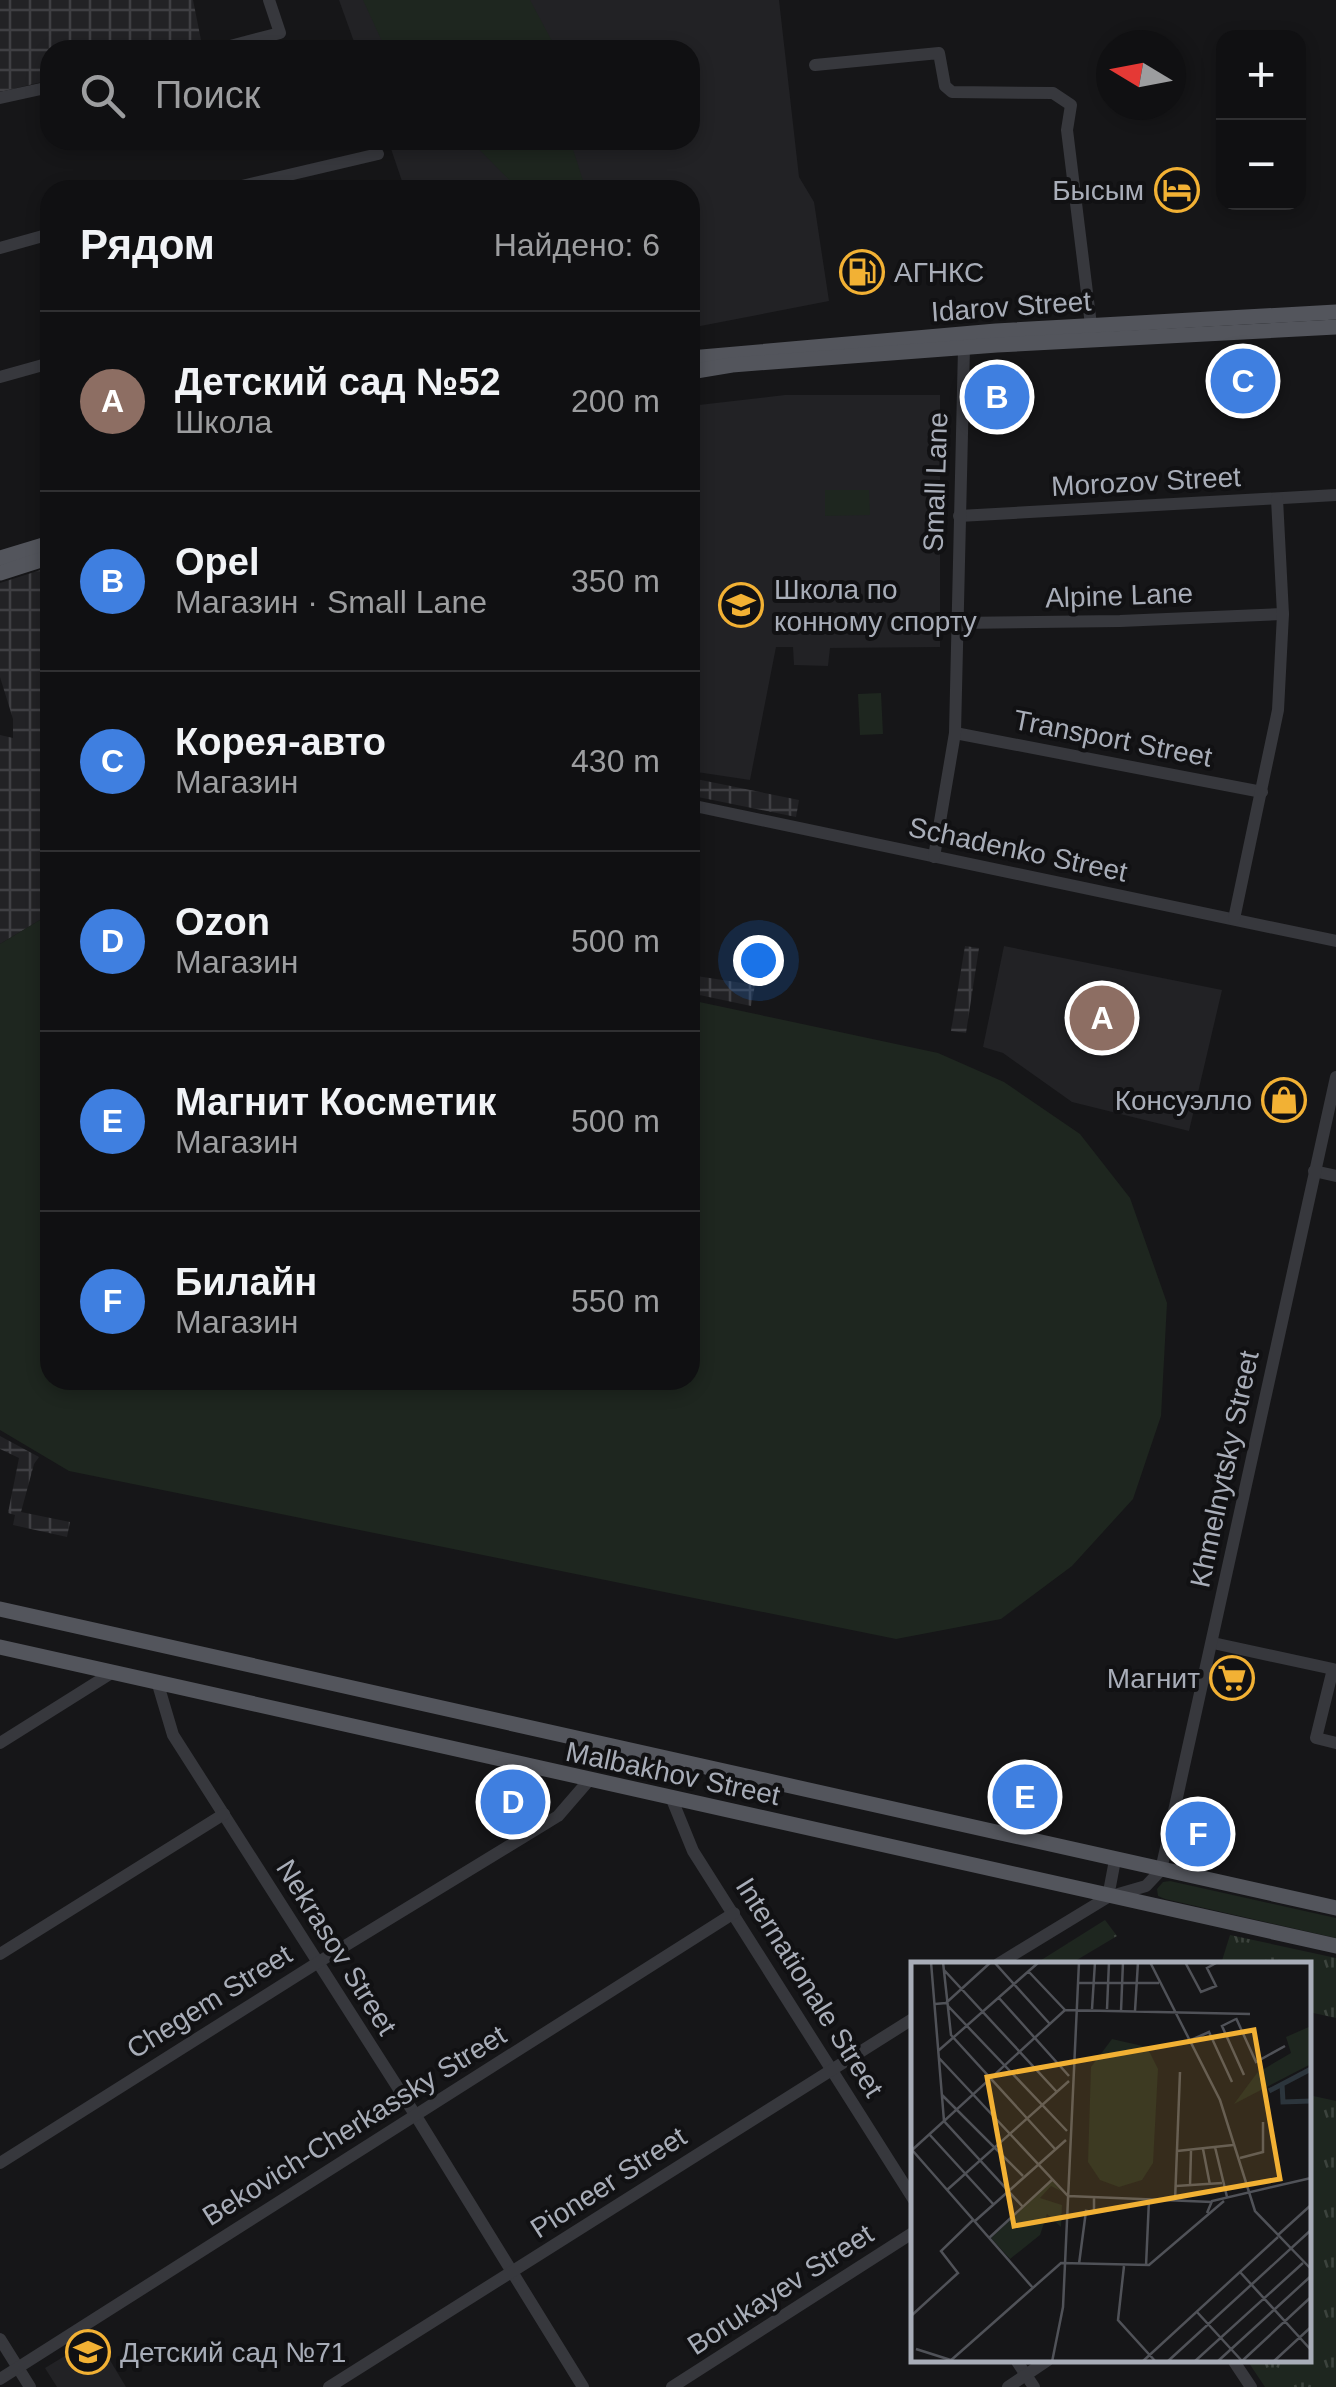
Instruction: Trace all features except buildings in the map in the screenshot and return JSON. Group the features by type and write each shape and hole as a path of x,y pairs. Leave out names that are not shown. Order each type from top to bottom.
{"main road":[{"name":"Idarov Street","path":"700,357 1091,325 1336,312"},
{"name":"Idarov Street","path":"700,370 964,348 1336,327"},
{"path":"0,558 40,545"},
{"path":"0,573 40,560"},
{"name":"Malbakhov Street","path":"0,1609 1336,1908"},
{"name":"Malbakhov Street","path":"0,1647 1336,1946"}],"street":[{"path":"251,40 280,32 269,0"},
{"path":"815,65 939,54 945,86 952,92 1053,93 1071,105 1067,130 1091,325"},
{"path":"0,98 40,89"},
{"path":"268,180 378,154"},
{"path":"0,248 40,237"},
{"name":"Small Lane","path":"934,857 955,733 964,348"},
{"path":"0,378 40,367"},
{"name":"Morozov Street","path":"958,516 1336,496"},
{"path":"1234,919 1278,710 1284,614 1278,500"},
{"name":"Alpine Lane","path":"956,623 1284,614"},
{"name":"Transport Street","path":"955,733 1262,792"},
{"name":"Schadenko Street","path":"700,807 1336,941"},
{"name":"Khmelnytsky Street","path":"1161,1870 1336,1077"},
{"path":"1314,1171 1336,1176"},
{"path":"1212,1643 1333,1669 1316,1738 1336,1743"},
{"path":"0,1743 113,1672"},
{"name":"Nekrasov Street","path":"157,1681 173,1735 416,2116 582,2387"},
{"name":"Chegem Street","path":"0,2162 558,1816 590,1779"},
{"name":"Internationale Street","path":"671,1797 693,1851 911,2195"},
{"path":"0,1954 224,1814"},
{"path":"1108,1896 1115,1860"},
{"path":"1001,1962 1108,1896 1146,1886 1161,1870"},
{"path":"1146,1886 1152,1906"},
{"name":"Bekovich-Cherkassky Street","path":"0,2378 734,1913"},
{"name":"Pioneer Street","path":"329,2387 911,2020"},
{"name":"Borukayev Street","path":"672,2387 911,2234"},
{"path":"0,2340 30,2387"},
{"path":"1017,2362 1034,2387"},
{"path":"1008,2387 1044,2362"},
{"path":"1235,2362 1250,2387"}],"shaded area":[{"path":"0,0 193,0 201,40 40,40 40,82 0,92"},
{"path":"339,0 779,0 799,177 814,202 829,301 700,326 700,180 402,180 391,150 700,150 700,40 353,40"},
{"path":"785,395 940,395 940,647 830,648 828,666 794,665 793,647 776,647 750,780 700,772 700,405"},
{"path":"40,570 40,920 0,944 0,735 13,738 13,719 0,677 0,583"},
{"path":"700,780 799,800 796,817 700,797"},
{"path":"965,946 979,948 966,1033 951,1031"},
{"path":"1004,946 1222,990 1189,1131 1072,1102 1003,1053 983,1047"},
{"path":"700,977 755,985 751,1006 700,995"},
{"path":"0,1436 39,1457 21,1512 70,1522 67,1537 13,1525 15,1515 8,1513 19,1458 0,1449"},
{"name":"Детский сад №71","path":"96,2337 126,2387 57,2387 45,2368"}],"green space":[{"path":"363,0 530,0 551,40 381,40"},
{"path":"480,150 573,150 583,180 509,180"},
{"path":"825,490 869,490 870,515 825,516"},
{"path":"881,693 883,734 860,735 858,694"},
{"path":"40,920 40,1390 700,1390 700,1002 938,1053 1004,1082 1080,1134 1130,1198 1167,1303 1161,1416 1133,1499 1072,1566 1001,1619 896,1639 69,1471 0,1430 0,944"},
{"path":"1170,1881 1336,1918 1336,1938 1158,1896 1157,1889"},
{"path":"1105,1920 1117,1936 1073,1962 1038,1962"},
{"path":"1230,1935 1336,1958 1336,2018 1311,2012 1311,1962 1222,1962"},
{"path":"1311,2084 1313,2096 1336,2101 1336,2387 1265,2387 1248,2362 1311,2362"}],"place":[{"name":"Бысым","path":"1177,190"},
{"name":"АГНКС","path":"862,272"},
{"name":"Корея-авто","path":"1243,381"},
{"name":"Opel","path":"997,397"},
{"name":"Школа по конному спорту","path":"741,605"},
{"name":"Детский сад №52","path":"1102,1018"},
{"name":"Консуэлло","path":"1284,1100"},
{"name":"Магнит","path":"1232,1678"},
{"name":"Магнит Косметик","path":"1025,1797"},
{"name":"Ozon","path":"513,1802"},
{"name":"Билайн","path":"1198,1834"},
{"name":"Детский сад №71","path":"88,2352"}]}
